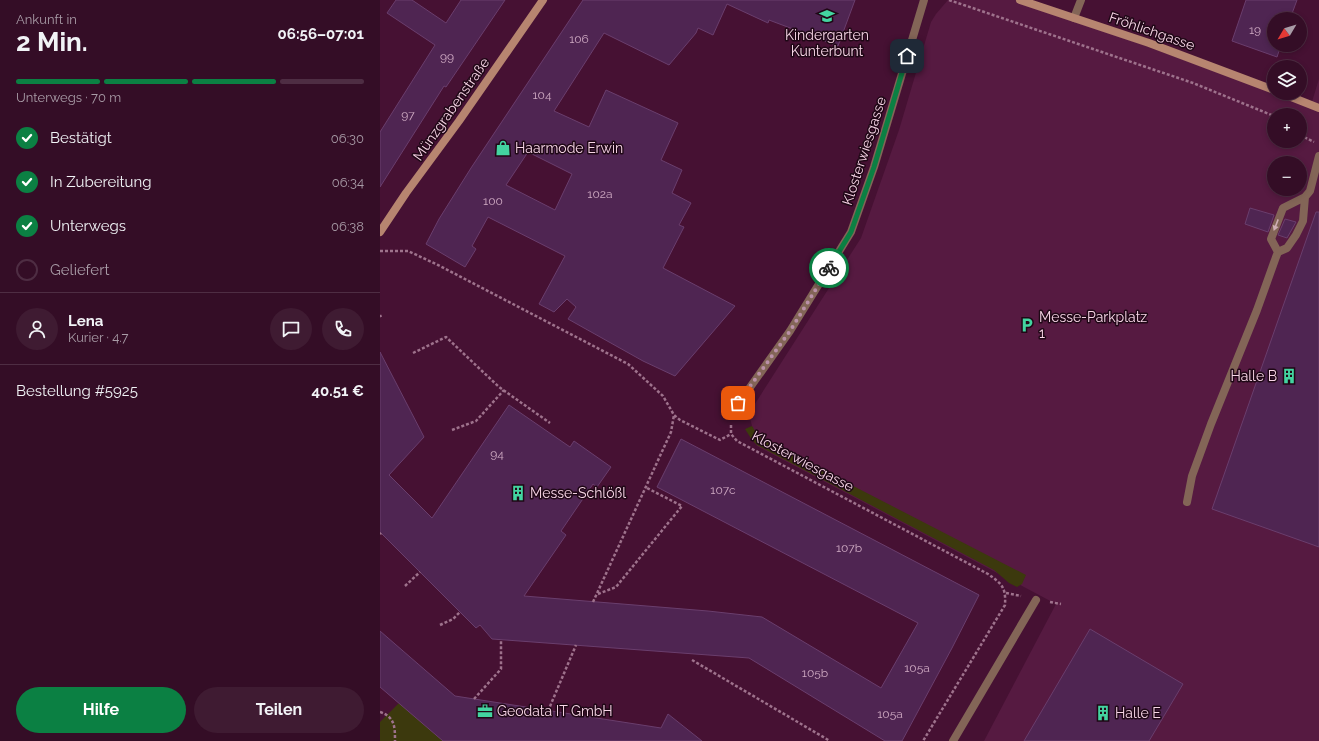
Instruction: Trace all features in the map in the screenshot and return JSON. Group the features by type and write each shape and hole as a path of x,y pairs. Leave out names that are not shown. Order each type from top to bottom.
{"main road":[{"name":"Münzgrabenstraße","path":"380,232 543,0"},
{"name":"Fröhlichgasse","path":"1020,0 1156,46 1267,87"},
{"path":"1299,100 1319,108"}],"street":[{"name":"Klosterwiesgasse","path":"734,410 790,331 851,232 874,167 924,0"},
{"path":"1074,18 1080,0"},
{"path":"1278,252 1271,239 1283,208 1305,197 1310,191 1319,156"},
{"path":"1187,502 1192,476 1278,252 1287,248 1303,221 1305,197"},
{"path":"953,741 1036,600"}],"path":[{"path":"949,0 1193,83 1267,113"},
{"path":"1307,139 1319,145"},
{"path":"380,251 408,251 445,268 628,364 664,396 674,415 680,420 720,440 731,434"},
{"path":"413,354 446,337 499,387 550,423"},
{"path":"473,362 476,359"},
{"path":"452,430 476,421 504,390"},
{"name":"Klosterwiesgasse","path":"734,410 731,423 731,434 736,441 988,574 1000,583 1006,593 1005,605 923,741"},
{"path":"593,602 645,487 672,432 674,415"},
{"path":"597,594 616,587 682,506 645,487"},
{"path":"405,586 420,572"},
{"path":"440,625 453,619 460,612"},
{"path":"474,699 501,669 501,640"},
{"path":"548,711 576,645"},
{"path":"692,660 830,741"},
{"path":"380,712 385,714 394,724 395,741"}],"shaded area":[{"path":"948,0 1020,0 1267,90 1267,100 1298,100 1311,105 1319,79 1319,741 984,741 1056,604 757,446 750,418 751,410 861,238 899,130 931,22"},
{"path":"752,426 757,434 764,440 1026,575 1022,584 1017,587 1009,583 994,570 757,445 745,429"},
{"path":"399,703 443,741 380,741 380,722"}],"building":[{"path":"396,0 412,0 446,23 461,0 505,0 446,87 444,86 380,187 380,132 435,45 387,13"},
{"path":"583,0 855,0 838,46 769,20 768,23 727,4 713,35 698,28 696,33 669,65 604,33 554,111 589,127 606,90 678,123 661,160 682,170 672,193 691,203 679,225 684,227 663,268 735,306 675,376 643,361 568,319 576,307 567,299 554,312 539,304 565,256 488,217 472,246 476,249 465,267 426,244 439,219 471,168","holes":["528,152 572,174 555,210 506,185"]},
{"path":"1246,0 1297,0 1293,12 1267,12 1267,52 1279,52 1277,57 1232,41"},
{"path":"1250,208 1274,215 1268,232 1245,224"},
{"name":"Halle B","path":"1316,212 1319,212 1319,547 1212,509"},
{"path":"1285,219 1296,222 1287,238 1278,235"},
{"path":"380,352 424,437 389,475 432,518 509,405 570,447 574,441 611,467 597,487 593,484 561,531 566,535 524,596 708,611 762,617 881,688 918,623 657,487 681,439 979,595 902,741 885,741 749,658 492,639 480,625 476,628 380,532"},
{"name":"Halle E","path":"1090,629 1183,684 1149,741 1024,741"},
{"path":"380,631 455,696 661,728 668,714 702,741 443,741 380,687"}],"way so far":[{"path":"738,403 790,331 829,268"}],"place":[{"name":"Kindergarten Kunterbunt","path":"827,16"},
{"name":"Haarmode Erwin","path":"503,148"},
{"name":"Messe-Parkplatz 1","path":"1027,325"},
{"name":"Halle B","path":"1289,376"},
{"name":"Messe-Schlößl","path":"518,493"},
{"name":"Geodata IT GmbH","path":"485,711"},
{"name":"Halle E","path":"1103,713"}],"route":[{"path":"829,268 851,232 874,167 907,56"}]}
